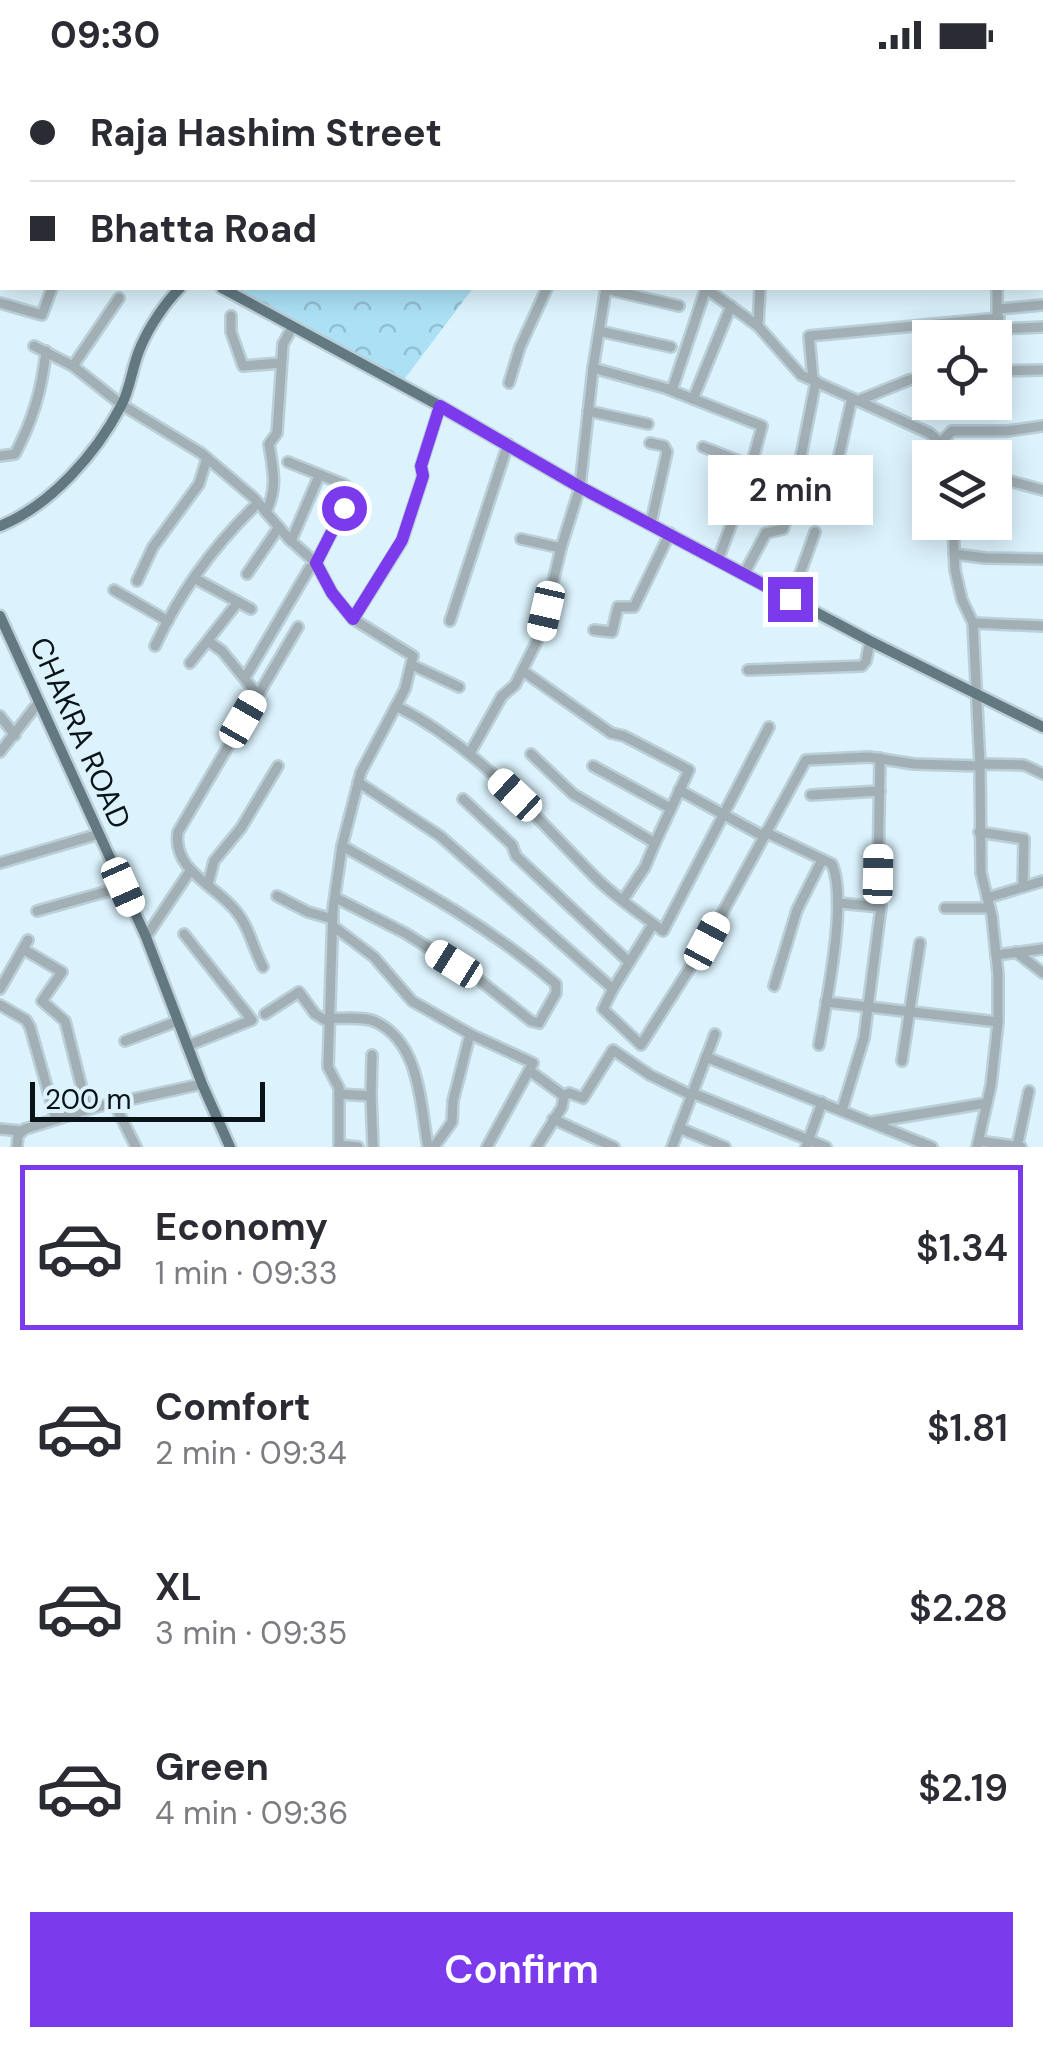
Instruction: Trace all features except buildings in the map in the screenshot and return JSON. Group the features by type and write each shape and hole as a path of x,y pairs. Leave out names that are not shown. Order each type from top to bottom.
{"main road":[{"path":"0,526 18,519 55,491 94,447 122,405 141,345 179,290"},
{"path":"226,290 580,487 1043,728"},
{"name":"CHAKRA ROAD","path":"0,619 146,937 230,1147"}],"street":[{"path":"0,304 42,315 51,290"},
{"path":"510,382 520,347 546,290"},
{"path":"470,753 506,689 514,688 540,634 580,487 606,290"},
{"path":"614,290 679,306"},
{"path":"672,390 709,290"},
{"path":"710,290 758,326 801,375 939,440"},
{"path":"758,326 760,290"},
{"path":"996,290 999,318"},
{"path":"74,366 119,298"},
{"path":"744,574 766,533 783,529 792,501 814,380 809,336 999,318 1043,304"},
{"path":"693,399 731,306"},
{"path":"231,316 231,332 242,366 281,362"},
{"path":"999,318 1043,327"},
{"path":"155,646 194,578 237,524 274,496 276,482 269,444 277,433 283,344 293,326"},
{"path":"599,331 671,348"},
{"path":"34,346 74,366 122,405 206,458 316,563 332,593 353,619 411,654 412,665 396,706 358,782 342,846 333,922 328,1067 339,1094 339,1146 358,1147"},
{"path":"0,456 15,454 32,422 46,351"},
{"path":"593,368 672,390 762,426 718,560"},
{"path":"1012,371 1043,370"},
{"path":"854,399 912,380"},
{"path":"829,500 854,399"},
{"path":"353,619 402,540 440,406"},
{"path":"588,411 648,424"},
{"path":"943,440 952,431 1043,426"},
{"path":"650,443 664,446 667,452 651,524"},
{"path":"450,621 508,444"},
{"path":"703,447 752,466"},
{"path":"138,581 154,547 198,484 206,458"},
{"path":"244,678 316,563 349,498 349,488 288,462"},
{"path":"291,541 319,476"},
{"path":"1012,482 1043,490"},
{"path":"247,574 279,528"},
{"path":"790,599 815,532"},
{"path":"594,630 612,632 618,607 634,607 670,533"},
{"path":"522,539 561,548"},
{"path":"953,540 962,600 973,623 981,873 996,955 998,1022 978,1144 1019,1147 1029,1091"},
{"path":"954,554 1043,559"},
{"path":"194,578 251,610"},
{"path":"114,590 168,621"},
{"path":"190,664 238,602"},
{"path":"973,623 1043,626"},
{"path":"263,967 236,910 190,871 178,850 178,832 298,627"},
{"path":"748,670 862,666 870,640"},
{"path":"208,641 222,651 257,694"},
{"path":"412,665 460,688"},
{"path":"523,671 611,734 624,736 689,770 645,867 623,900"},
{"path":"0,752 39,702"},
{"path":"396,706 424,720 470,753 538,816 599,882 663,932 769,727"},
{"path":"0,716 15,735"},
{"path":"531,754 573,794 655,843"},
{"path":"842,1110 864,1038 881,907 880,758"},
{"path":"653,924 603,1009 641,1044 707,941 806,760 880,758 896,762 1024,765 1043,774"},
{"path":"208,884 214,862 241,828 278,766"},
{"path":"592,766 670,808"},
{"path":"358,782 440,836 613,989"},
{"path":"679,790 722,816 832,864 838,903 819,1045"},
{"path":"811,795 880,792"},
{"path":"462,799 512,845 516,856 630,962"},
{"path":"979,832 1024,839 1023,887"},
{"path":"0,863 99,834"},
{"path":"336,898 405,933 464,970 531,1021 539,1023 556,993 558,986 514,947 468,916 342,846"},
{"path":"774,986 797,910 822,860"},
{"path":"146,937 190,871"},
{"path":"945,908 989,903 1043,881"},
{"path":"36,911 123,887"},
{"path":"276,896 333,922 374,958 412,1001 532,1063 487,1147"},
{"path":"838,903 881,907"},
{"path":"184,934 252,1020 188,1046"},
{"path":"902,1061 920,944"},
{"path":"0,989 26,945 62,972 42,1001 65,1021 88,1110"},
{"path":"996,955 1043,949"},
{"path":"1016,952 1043,973"},
{"path":"265,1014 298,992 316,1014 330,1020 374,1020 396,1037 411,1058 431,1147"},
{"path":"826,1002 998,1022"},
{"path":"0,1005 26,1020 30,1027 56,1120"},
{"path":"125,1041 178,1020"},
{"path":"431,1147 451,1126 453,1101 470,1034"},
{"path":"672,1147 715,1034"},
{"path":"564,1096 568,1093 583,1098 614,1050 650,1076 807,1144 826,1147"},
{"path":"372,1055 373,1147"},
{"path":"706,1057 932,1147"},
{"path":"530,1071 564,1096"},
{"path":"0,1129 21,1132 114,1103 202,1084"},
{"path":"339,1094 371,1096"},
{"path":"537,1147 564,1096"},
{"path":"807,1144 822,1102"},
{"path":"114,1103 136,1147"},
{"path":"870,1122 987,1103"},
{"path":"554,1119 614,1147"},
{"path":"679,1128 725,1147"},
{"path":"17,1147 21,1132"}],"green space":[{"path":"225,290 471,290 400,385"}],"route":[{"path":"344,508 316,563 332,593 353,619 402,540 440,406 580,487 790,599"}]}
